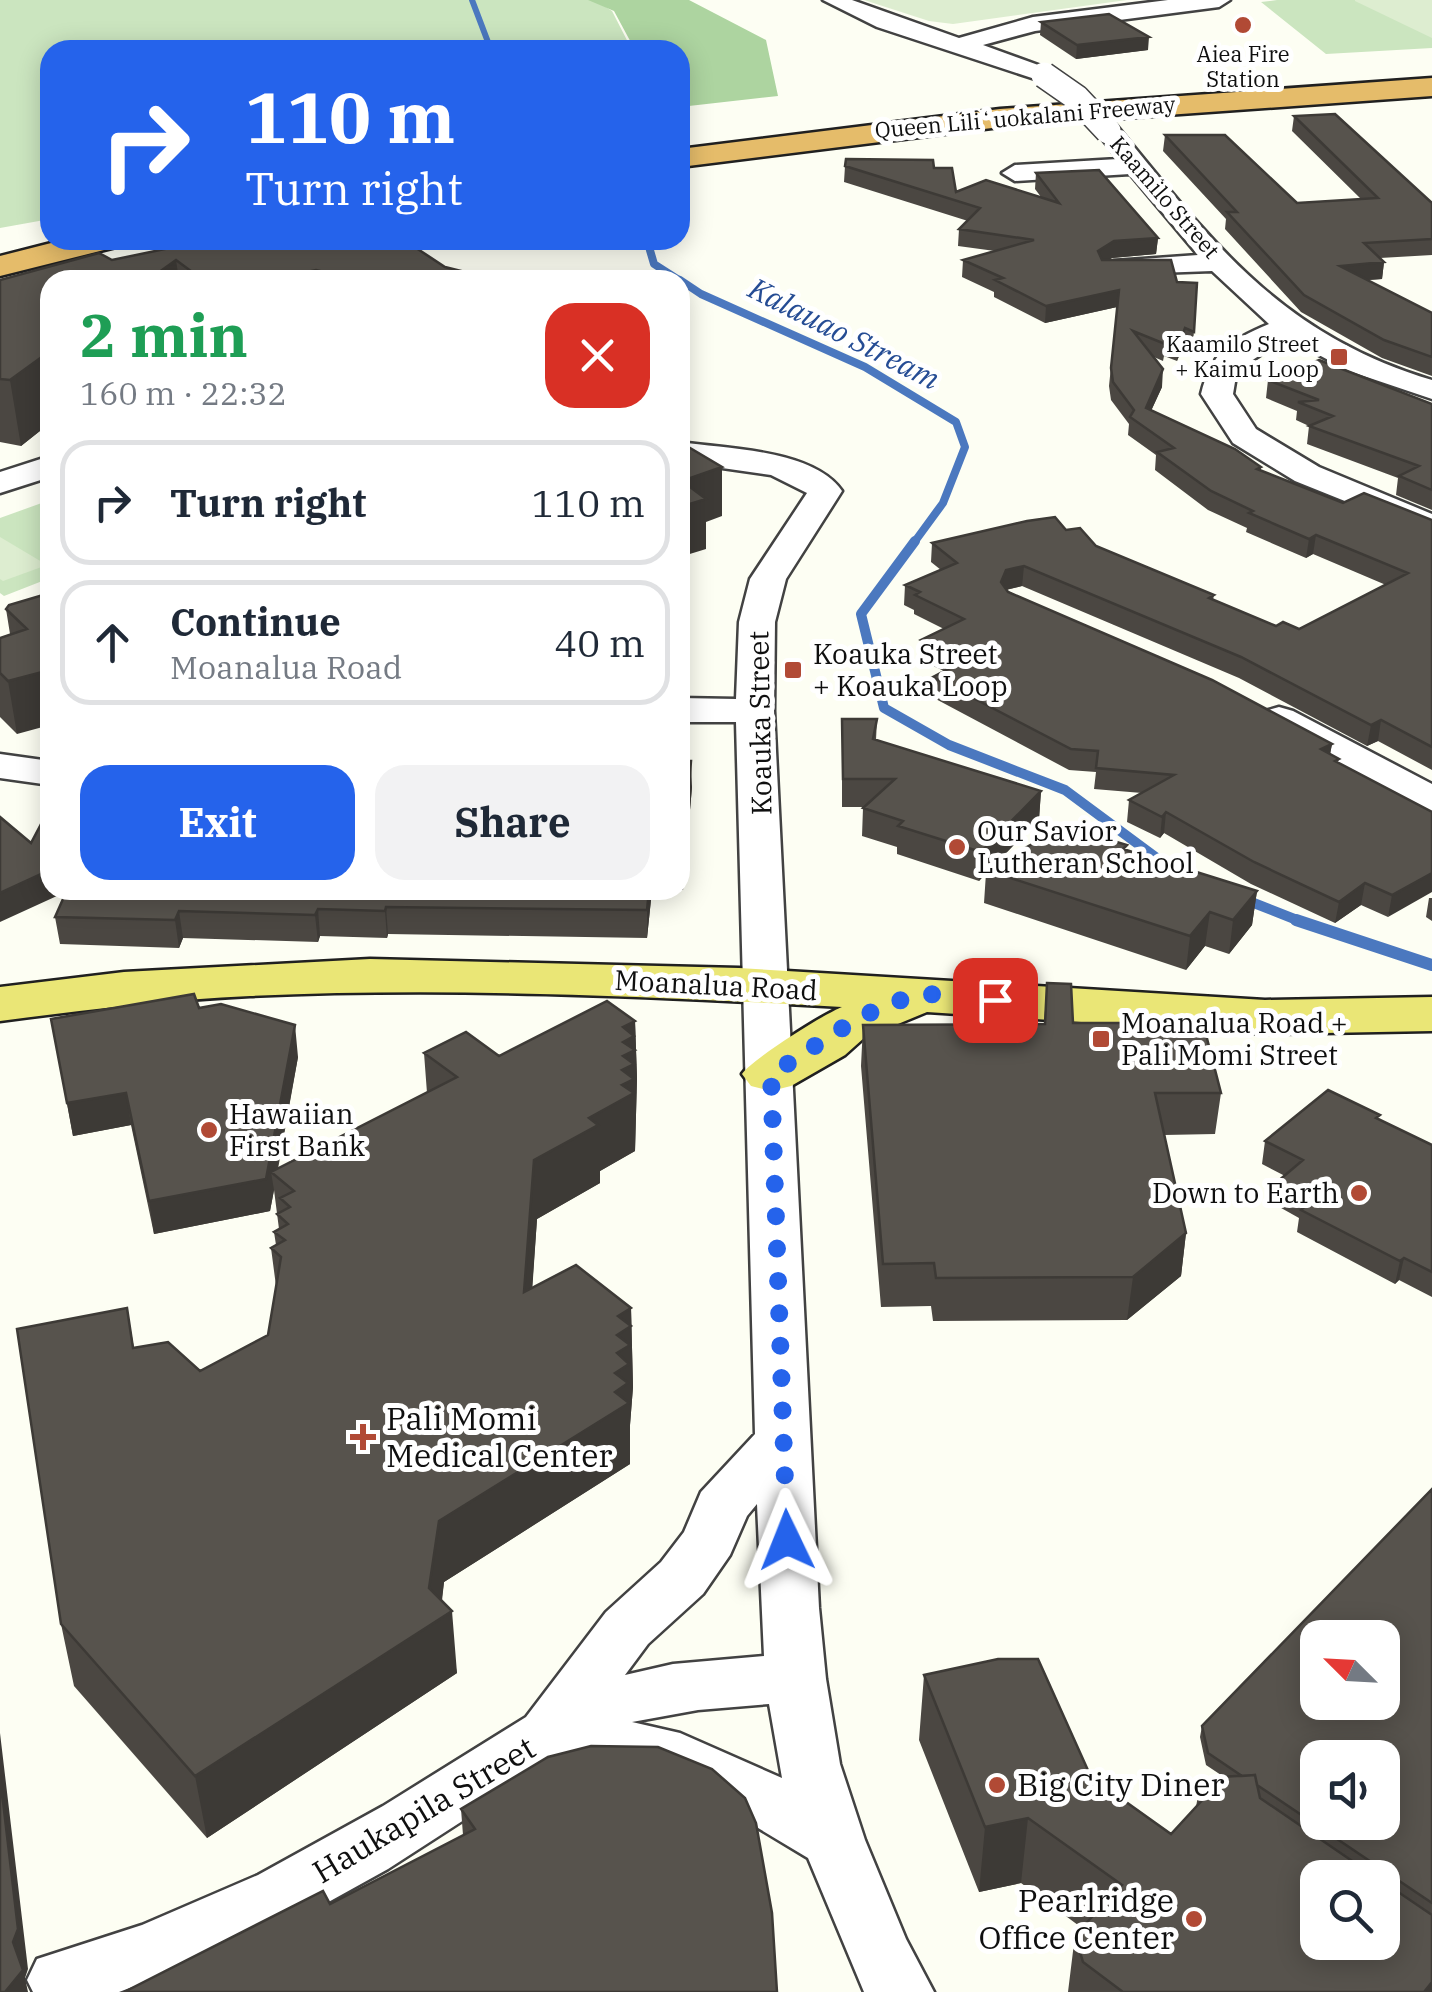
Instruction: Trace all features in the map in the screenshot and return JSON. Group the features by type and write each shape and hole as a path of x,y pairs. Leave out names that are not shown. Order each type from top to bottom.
{"highway":[{"name":"Queen Liliʻuokalani Freeway","path":"690,132 1050,90 1432,66"},
{"name":"Queen Liliʻuokalani Freeway","path":"690,157 1000,118 1432,87"},
{"path":"0,266 113,253"},
{"path":"82,270 113,253"},
{"path":"0,297 40,287"}],"main road":[{"name":"Moanalua Road","path":"0,1004 134,988 334,973 447,972 1281,1016 1432,1014"},
{"path":"771,1074 825,1043 844,1026 918,996"}],"street":[{"name":"Kaamilo Street","path":"834,0 896,26 962,44 1044,75 1076,98 1222,262 1289,326 1358,364 1432,390"},
{"path":"896,26 950,31 1220,0"},
{"path":"962,44 1033,24"},
{"path":"1015,173 1136,166"},
{"path":"1114,268 1222,262"},
{"path":"1289,326 1262,337 1223,366 1216,394 1244,436 1307,474 1432,526"},
{"name":"Koauka Street","path":"690,454 774,467 817,480 825,491 768,579 757,622 756,711 789,1608 809,1764 833,1840 878,1952 900,1992"},
{"path":"0,484 40,470"},
{"path":"1241,698 1432,800"},
{"path":"690,710 756,711"},
{"path":"0,766 40,772"},
{"path":"545,1737 628,1628 682,1578 710,1540 722,1507 784,1438"},
{"name":"Haukapila Street","path":"61,1980 128,1962 267,1904 401,1828 545,1737 602,1708 656,1691 715,1682 796,1679"},
{"path":"545,1737 658,1751 750,1791 833,1840"}],"green space":[{"path":"0,0 595,0 612,11 627,40 40,40 40,221 0,228"},
{"path":"588,0 689,0 766,40 778,96 690,106 690,40 630,40 614,11"},
{"path":"864,0 1127,0 953,24 929,21"},
{"path":"1432,0 1432,48 1326,54 1261,2"},
{"path":"1432,0 1432,38 1355,1"},
{"path":"40,504 40,582 4,596 0,593 0,518"},
{"path":"0,537 40,561 40,568 0,579"}],"building":[{"path":"1109,14 1149,37 1077,45 1041,22"},
{"path":"1335,114 1432,203 1432,239 1364,243 1384,262 1340,266 1432,313 1432,357 1384,340 1304,295 1227,212 1237,212 1165,135 1225,135 1297,203 1378,198 1294,116"},
{"path":"846,159 933,160 934,168 952,168 956,192 986,180 1059,203 1036,173 1099,170 1158,238 1114,241 1098,251 1102,260 1171,260 1177,282 1197,283 1194,332 1185,328 1179,344 1164,338 1165,344 1133,331 1163,369 1146,408 1235,449 1261,467 1257,469 1343,503 1364,493 1432,520 1432,747 1381,720 1371,725 1241,657 1024,566 1006,570 1001,582 1008,592 1212,680 1332,744 1321,749 1339,759 1335,761 1432,812 1432,873 1392,895 1365,883 1339,902 1254,862 1166,812 1162,817 1129,800 1174,775 1096,768 1098,751 1071,749 933,677 965,660 921,640 964,619 915,595 920,592 905,585 957,563 932,543 1027,521 1055,517 1066,530 1080,528 1096,546 1214,595 1209,598 1276,626 1283,622 1299,629 1408,573 1316,535 1309,539 1249,513 1253,511 1211,491 1157,452 1174,448 1130,417 1134,410 1113,382 1119,290 1046,306 995,280 1003,278 963,260 1034,240 959,229 980,208 845,166"},
{"path":"160,250 419,250 457,270 190,270 176,260 162,270 40,270 40,358 10,380 0,379 0,280 99,253 112,260"},
{"path":"1319,360 1432,404 1432,490 1399,476 1419,466 1309,426 1333,416 1298,402 1319,400 1268,380"},
{"path":"690,448 722,467 690,478"},
{"path":"690,487 706,499 690,504"},
{"path":"40,596 40,673 8,681 0,673 0,638 27,629 6,609"},
{"path":"842,719 877,719 873,739 1041,791 981,852 898,826 903,821 863,808 895,779 843,779"},
{"path":"0,817 31,843 40,826 40,875 0,893"},
{"path":"1064,826 1257,891 1233,920 1210,912 1190,936 986,870"},
{"path":"63,900 648,900 647,910 386,907 385,911 318,909 315,915 179,911 175,920 55,917"},
{"path":"1047,983 1071,984 1073,1023 1203,1023 1221,1093 1155,1093 1186,1233 1133,1277 936,1278 934,1263 883,1264 863,1025 1045,1024"},
{"name":"Hawaiian First Bank","path":"194,994 199,1008 221,1004 295,1025 266,1179 149,1201 126,1093 67,1103 51,1019"},
{"name":"Pali Momi Medical Center","path":"607,1001 635,1021 623,1027 634,1036 623,1042 635,1050 623,1056 634,1064 622,1070 634,1079 622,1085 634,1093 589,1118 598,1125 534,1160 524,1292 576,1265 631,1308 618,1316 631,1326 617,1335 630,1345 617,1353 629,1364 615,1373 628,1383 615,1392 629,1403 439,1521 429,1588 452,1611 195,1776 61,1624 17,1329 127,1308 133,1348 168,1342 200,1371 268,1335 281,1257 271,1248 285,1240 274,1232 288,1224 277,1214 290,1207 280,1198 294,1191 271,1172 457,1077 424,1053 466,1032 499,1056"},
{"name":"Down to Earth","path":"1328,1090 1432,1145 1432,1272 1404,1258 1400,1261 1301,1210 1312,1200 1277,1182 1303,1160 1265,1141"},
{"path":"1432,1489 1432,1903 1400,1881 1400,1860 1368,1860 1339,1840 1400,1840 1400,1740 1300,1740 1300,1814 1257,1785 1255,1775 1242,1776 1208,1753 1202,1726 1300,1625 1300,1720 1400,1720 1400,1620 1305,1620"},
{"path":"998,1659 1038,1659 1091,1777 1171,1834 1206,1796 1201,1778 1255,1775 1260,1798 1300,1825 1300,1840 1321,1840 1351,1860 1300,1860 1300,1960 1400,1960 1400,1893 1432,1915 1432,1982 1424,1992 1123,1992 1083,1962 1075,1935 1122,1885 1028,1818 985,1827 924,1675"},
{"path":"591,1746 658,1747 712,1769 745,1798 756,1823 772,1913 777,1992 124,1992 323,1891 330,1904 475,1829 461,1809 548,1757"},
{"path":"0,1776 18,1929 13,1942 23,1970 5,1992 0,1992"}],"waterway":[{"name":"Kalauao Stream","path":"472,0 487,40"},
{"name":"Kalauao Stream","path":"650,250 654,264 663,270"},
{"name":"Kalauao Stream","path":"690,287 865,367 956,422 965,447 943,503 913,544"},
{"name":"Kalauao Stream","path":"915,541 861,614 884,708 949,745 1065,790 1173,870"},
{"name":"Kalauao Stream","path":"1241,898 1302,922"},
{"name":"Kalauao Stream","path":"1296,920 1302,922"},
{"name":"Kalauao Stream","path":"1302,922 1432,965"}],"place":[{"name":"Aiea Fire Station","path":"1243,25"},
{"name":"Kaamilo Street + Kaimu Loop","path":"1339,357"},
{"name":"Koauka Street + Koauka Loop","path":"793,670"},
{"name":"Our Savior Lutheran School","path":"957,847"},
{"name":"Moanalua Road + Pali Momi Street","path":"1101,1039"},
{"name":"Hawaiian First Bank","path":"209,1130"},
{"name":"Down to Earth","path":"1359,1193"},
{"name":"Pali Momi Medical Center","path":"363,1437"},
{"name":"Big City Diner","path":"997,1785"},
{"name":"Pearlridge Office Center","path":"1194,1919"}],"route":[{"path":"787,1540 771,1074 825,1043 844,1026 918,996 995,1000"}]}
